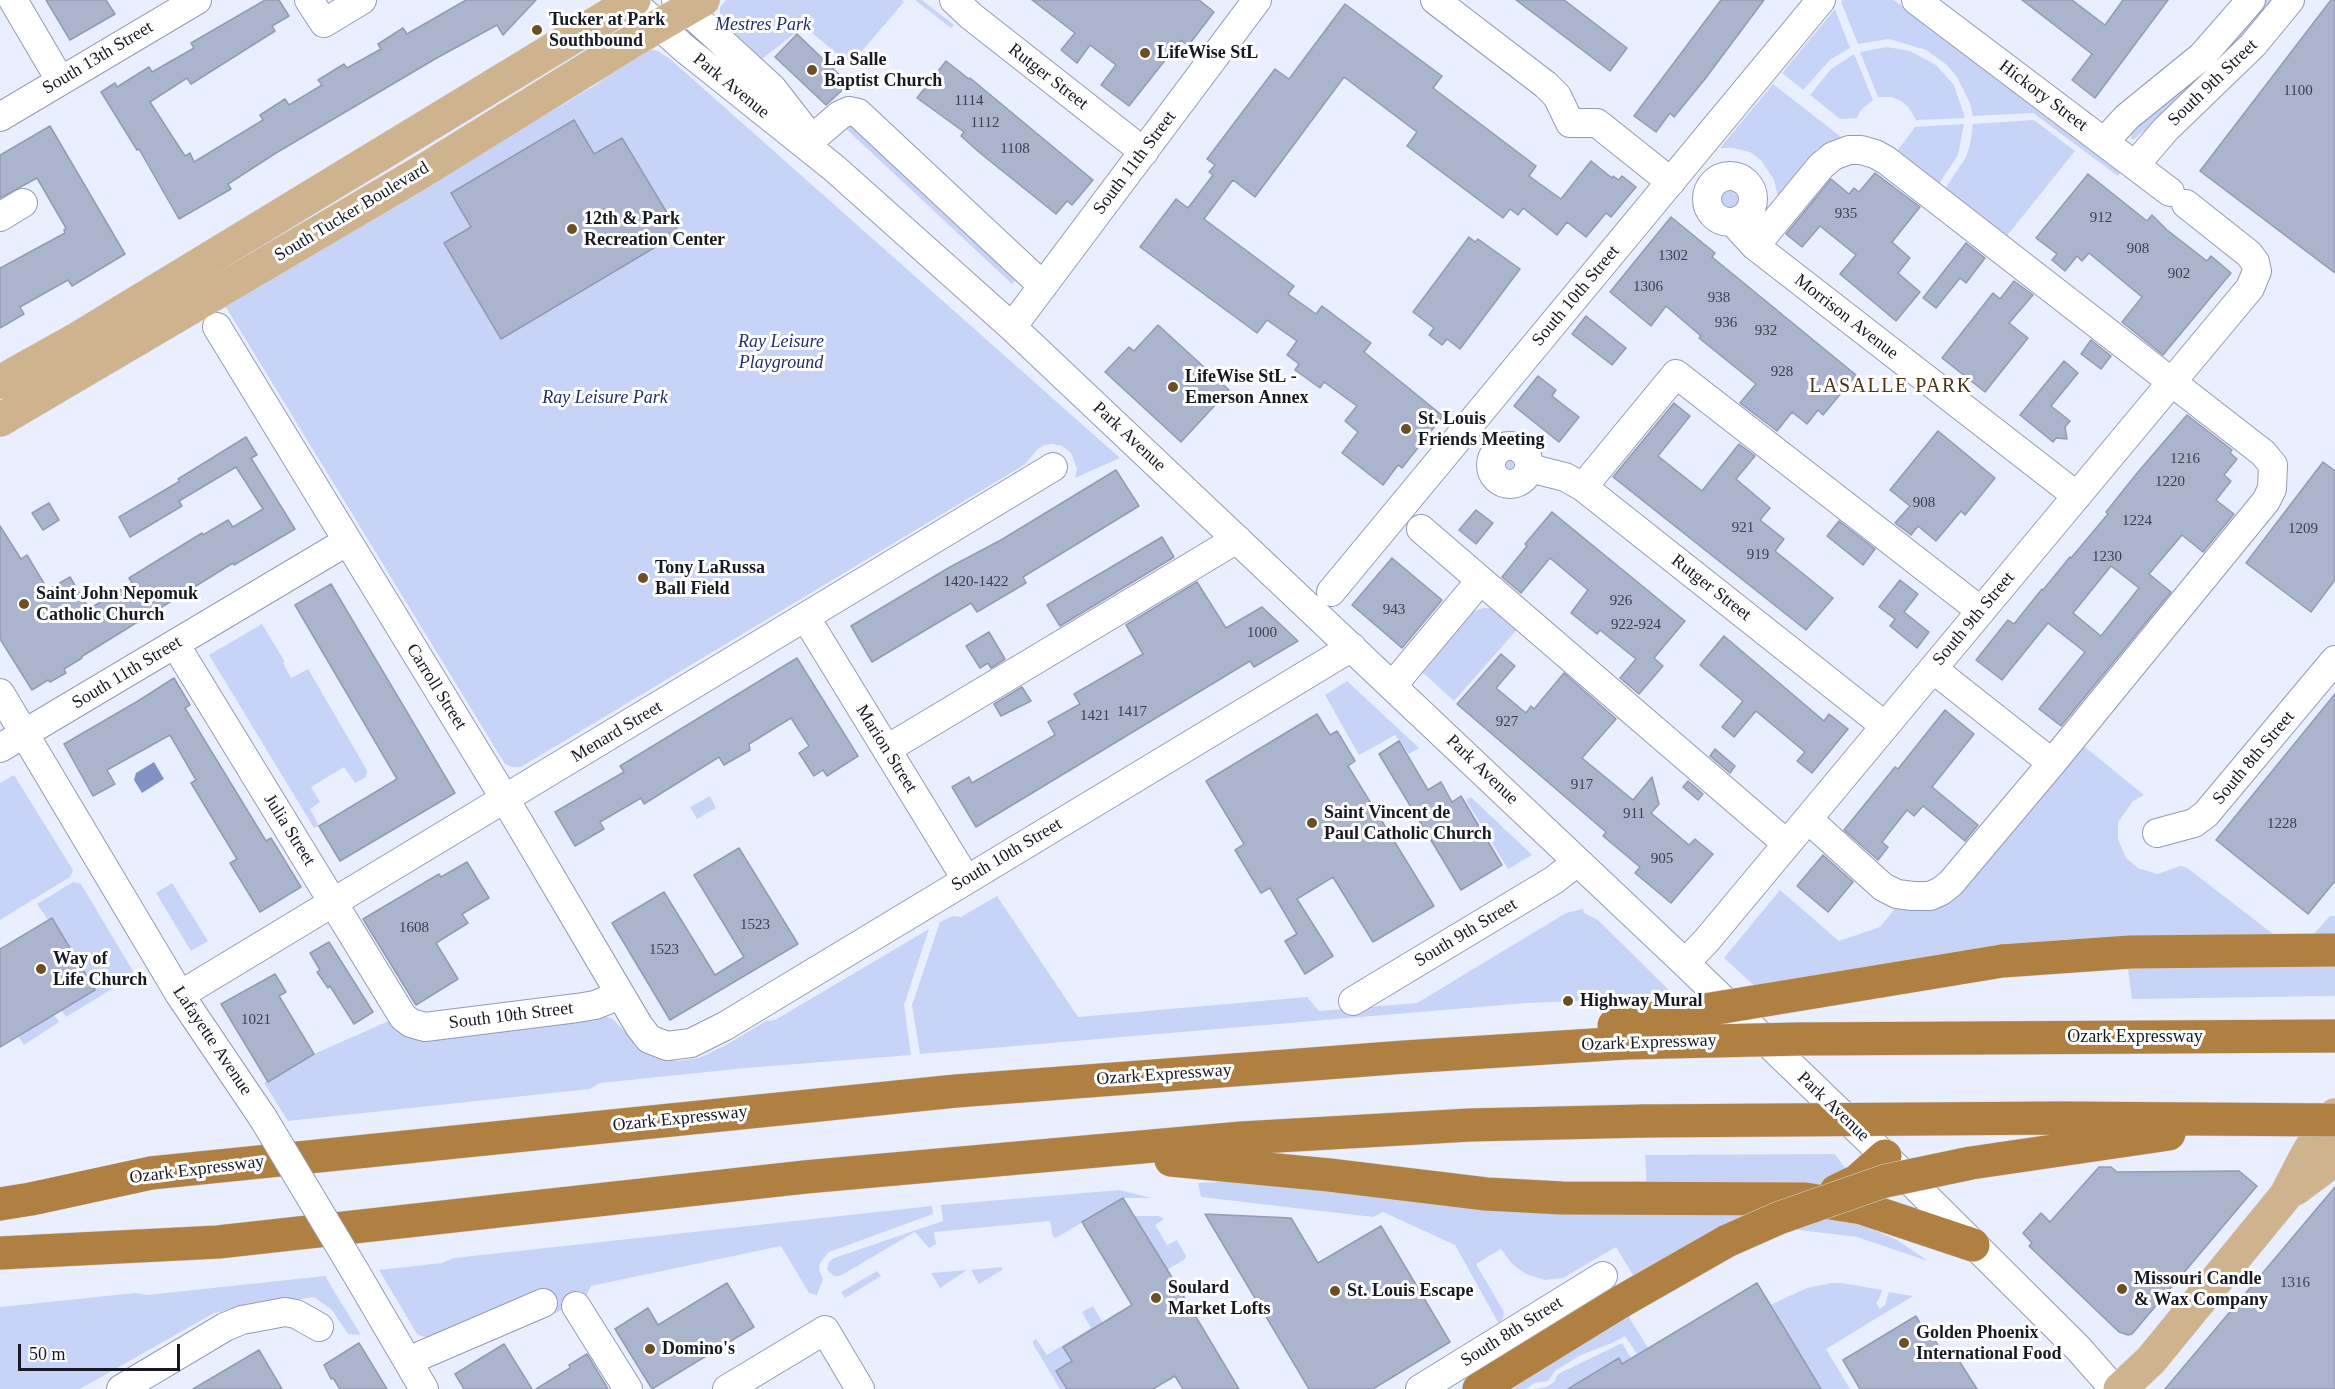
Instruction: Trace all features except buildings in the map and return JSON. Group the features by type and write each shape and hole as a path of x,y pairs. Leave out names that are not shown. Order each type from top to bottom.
{"highway":[{"path":"1620,1034 2002,961 2130,952 2335,950"},
{"name":"Ozark Expressway","path":"0,1204 151,1173 956,1091 1526,1048 1620,1034 1799,1039 2335,1036"},
{"path":"0,1272 218,1242 805,1177 1086,1151 1361,1130 1644,1121 2037,1118 2335,1120"},
{"path":"1479,1389 1612,1288 1779,1218 1885,1181 1982,1161 2152,1137 2253,1119"},
{"path":"1086,1151 1329,1175 1486,1194 1562,1198 1805,1199 1862,1208 1973,1245"},
{"path":"1805,1199 1845,1188 1857,1181 1885,1156"},
{"path":"0,1180 151,1173"},
{"path":"0,1253 218,1242"}],"main road":[{"name":"South Tucker Boulevard","path":"0,382 75,340 632,0"},
{"name":"South Tucker Boulevard","path":"0,420 423,171 681,9"},
{"path":"2120,1389 2151,1360 2286,1195 2310,1149 2335,1115"},
{"path":"2286,1195 2322,1169 2335,1156"}],"street":[{"path":"13,0 60,80"},
{"name":"South 13th Street","path":"0,117 196,0"},
{"path":"309,0 324,23 362,0"},
{"name":"Park Avenue","path":"632,0 681,9 772,88 834,168"},
{"name":"Rutger Street","path":"954,0 971,16 1144,152"},
{"name":"South 11th Street","path":"1012,327 1257,0"},
{"path":"1435,0 1546,85 1557,96 1570,123 1597,123 1671,182"},
{"name":"South 10th Street","path":"1332,592 1821,0"},
{"name":"Hickory Street","path":"1916,0 2249,254 2255,262 2257,271"},
{"name":"South 9th Street","path":"2104,142 2127,117 2202,56 2251,0"},
{"name":"South 9th Street","path":"2135,165 2166,129 2253,45 2290,0"},
{"name":"Park Avenue","path":"681,9 834,168 1012,327 1685,963 1885,1156 2078,1348 2114,1389"},
{"path":"812,139 840,115 849,111 858,113 1043,286"},
{"path":"1755,246 1821,166 1833,156 1849,150 1861,150 1886,160 2263,453 2273,465 2272,489 2266,501 2052,763 1951,883 1941,891 1930,896 1897,894 1883,887 1808,819"},
{"name":"Morrison Avenue","path":"1733,222 1755,246 2077,496"},
{"name":"South 9th Street","path":"1685,963 1707,940 2250,288 2257,271"},
{"name":"Carroll Street","path":"217,327 346,542 505,799 642,1033 658,1044"},
{"path":"1583,487 1676,374 1981,611"},
{"name":"Menard Street","path":"180,995 1053,467"},
{"name":"Rutger Street","path":"1529,468 1565,477 1583,487 1886,726"},
{"path":"1420,529 1787,844"},
{"path":"887,749 1237,539"},
{"name":"South 11th Street","path":"0,748 346,542"},
{"path":"1393,685 1480,581"},
{"name":"Marion Street","path":"806,618 966,879"},
{"name":"Julia Street","path":"175,644 403,1017"},
{"name":"South 10th Street","path":"658,1044 678,1046 703,1038 1352,647"},
{"name":"South 8th Street","path":"2157,833 2194,823 2206,814 2335,660"},
{"path":"1933,669 2052,763"},
{"name":"Lafayette Avenue","path":"0,693 180,995 263,1118 356,1273 416,1381"},
{"name":"South 9th Street","path":"1353,1000 1554,880 1577,861"},
{"name":"South 10th Street","path":"403,1017 411,1023 425,1027 577,1008 595,1005 620,995"},
{"name":"South 8th Street","path":"1420,1389 1612,1288"},
{"path":"416,1381 543,1303"},
{"path":"576,1306 628,1389"},
{"path":"121,1389 225,1327 242,1320 285,1312 296,1314 320,1327"},
{"path":"727,1389 825,1330 860,1389"}],"green space":[{"name":"Mestres Park","path":"726,0 902,0 904,2 850,65 804,26 762,59 723,22 720,17 720,7"},
{"path":"915,0 922,0 954,25 951,28"},
{"path":"1843,0 1894,0 2120,173 2118,176 2033,113 1973,116 1970,103 1957,77 1947,65 1926,50 1889,39 1858,44 1841,2"},
{"path":"2266,0 2278,0 2192,92 2134,139 2131,139 2132,131 2234,37"},
{"path":"1835,9 1850,48 1830,60 1803,90 1782,73"},
{"path":"1887,47 1910,51 1936,65 1954,85 1965,118 1916,120 1901,101 1892,97 1878,97 1860,52"},
{"name":"Ray Leisure Park","path":"646,48 658,51 670,59 1120,458 1075,478 1077,469 1071,453 1062,446 1045,445 1038,449 1024,465 521,767 512,767 505,764 224,304 596,85"},
{"path":"1854,54 1873,100 1861,110 1857,118 1840,119 1810,95 1831,69"},
{"path":"1773,84 1850,144 1818,148 1778,197 1774,180 1761,160 1750,152 1720,148"},
{"path":"2034,120 2075,151 2002,242 1941,195 1966,157 1973,124"},
{"path":"847,123 1019,277 1012,284 842,125"},
{"path":"1964,124 1958,155 1935,190 1892,158 1915,127"},
{"path":"1730,186 1739,189 1742,198 1739,207 1730,210 1721,207 1718,198 1721,189"},
{"path":"1505,453 1513,453 1520,460 1520,468 1513,475 1505,475 1498,468 1498,460"},
{"path":"1483,608 1497,608 1522,624 1454,701 1420,670 1470,613"},
{"path":"262,624 285,662 283,663 291,678 308,669 367,770 366,777 355,783 344,767 311,787 320,802 310,809 319,826 314,828 209,655"},
{"path":"1347,681 1419,748 1409,754 1395,735 1359,755 1325,695"},
{"path":"2080,743 2144,795 2133,801 2118,822 2118,839 2126,858 2138,868 2157,874 2180,866 2186,867 2277,937 1760,991 1724,958 1780,890 1839,941 1880,927 1898,905 1948,901"},
{"path":"14,775 73,870 70,877 0,920 0,783"},
{"path":"710,796 716,808 697,819 690,807"},
{"path":"1471,797 1532,855 1508,869 1466,800"},
{"path":"73,882 81,884 133,971 130,978 66,1017 61,1010 95,990 52,918 48,920 37,904"},
{"path":"172,883 208,941 191,951 156,893"},
{"path":"997,896 1078,1017 1307,997 1319,1011 1417,1003 1566,913 1583,909 1584,913 1598,920 1676,997 1527,1003 920,1054 912,1005 940,922 953,916 961,917"},
{"path":"2330,916 2335,916 2335,937 2312,936"},
{"path":"929,929 904,1005 911,1055 746,1068 600,1083 590,1089 288,1121 264,1083 314,1054 391,1020 608,1017 613,1019 641,1049 657,1057 678,1061 699,1058 766,1021 775,1020"},
{"path":"2335,960 2335,996 2132,999 2127,962"},
{"path":"54,1015 59,1022 24,1045 18,1036"},
{"path":"1835,1154 1851,1176 1817,1188 1647,1188 1645,1155"},
{"path":"1240,1181 1760,1211 1682,1248 1634,1277 1616,1247 1563,1278 1545,1280 1526,1274 1512,1264 1501,1249 1476,1264 1504,1312 1499,1324 1455,1245 1383,1212 1373,1217 1201,1197 1198,1183"},
{"path":"1120,1190 1151,1198 1123,1198 1056,1238 1053,1237 1050,1221 934,1232 936,1244 929,1248 915,1232 840,1276 834,1276 827,1270 829,1262 834,1258 943,1221 941,1205"},
{"path":"932,1206 933,1214 829,1252 820,1263 819,1270 823,1279 817,1295 809,1293 781,1246 591,1286 585,1298 546,1318 542,1313 545,1291 426,1338 417,1334 379,1270 442,1263 454,1258"},
{"path":"1836,1212 1863,1219 1862,1225 1897,1240 1928,1261 1857,1237 1791,1229"},
{"path":"1134,1216 1159,1216 1164,1219 1155,1225 1167,1245 1177,1240 1186,1256 1185,1259 1167,1270"},
{"path":"1002,1267 1002,1270 979,1284 971,1270"},
{"path":"967,1270 940,1288 931,1273"},
{"path":"877,1271 881,1276 845,1298 841,1292"},
{"path":"325,1276 361,1335 348,1334 332,1310 314,1297 214,1313 80,1389 0,1389 0,1307 136,1293 147,1295"},
{"path":"1831,1283 1882,1290 1876,1303 1880,1309 1885,1305 1889,1292 1913,1296 1826,1349 1850,1389 1821,1389 1770,1305 1807,1288"},
{"path":"1093,1306 1103,1323 1063,1347 1072,1361 1056,1371 1067,1389 1060,1389 1033,1341 1036,1339 1047,1355 1091,1328 1082,1312"},
{"path":"1627,1314 1648,1348 1637,1354 1625,1336 1581,1355 1555,1371 1548,1381 1535,1383 1525,1389 1506,1389"},
{"path":"1622,1343 1631,1358 1622,1364 1568,1389 1534,1389 1546,1387 1554,1382 1558,1374"}],"shaded area":[{"path":"154,762 164,779 142,793 134,780 136,773"}],"place":[{"name":"Tucker at Park Southbound","path":"537,30"},
{"name":"LifeWise StL","path":"1145,53"},
{"name":"La Salle Baptist Church","path":"812,70"},
{"name":"12th & Park Recreation Center","path":"572,229"},
{"name":"LifeWise StL - Emerson Annex","path":"1173,387"},
{"name":"St. Louis Friends Meeting","path":"1406,429"},
{"name":"Tony LaRussa Ball Field","path":"643,578"},
{"name":"Saint John Nepomuk Catholic Church","path":"24,604"},
{"name":"Saint Vincent de Paul Catholic Church","path":"1312,823"},
{"name":"Way of Life Church","path":"41,969"},
{"name":"Highway Mural","path":"1568,1001"},
{"name":"Missouri Candle & Wax Company","path":"2122,1289"},
{"name":"St. Louis Escape","path":"1335,1291"},
{"name":"Soulard Market Lofts","path":"1156,1298"},
{"name":"Golden Phoenix International Food","path":"1904,1343"},
{"name":"Domino's","path":"650,1349"}],"district":[{"name":"LASALLE PARK","path":"1891,387"}],"park label":[{"name":"Ray Leisure Playground","path":"781,352"}]}
